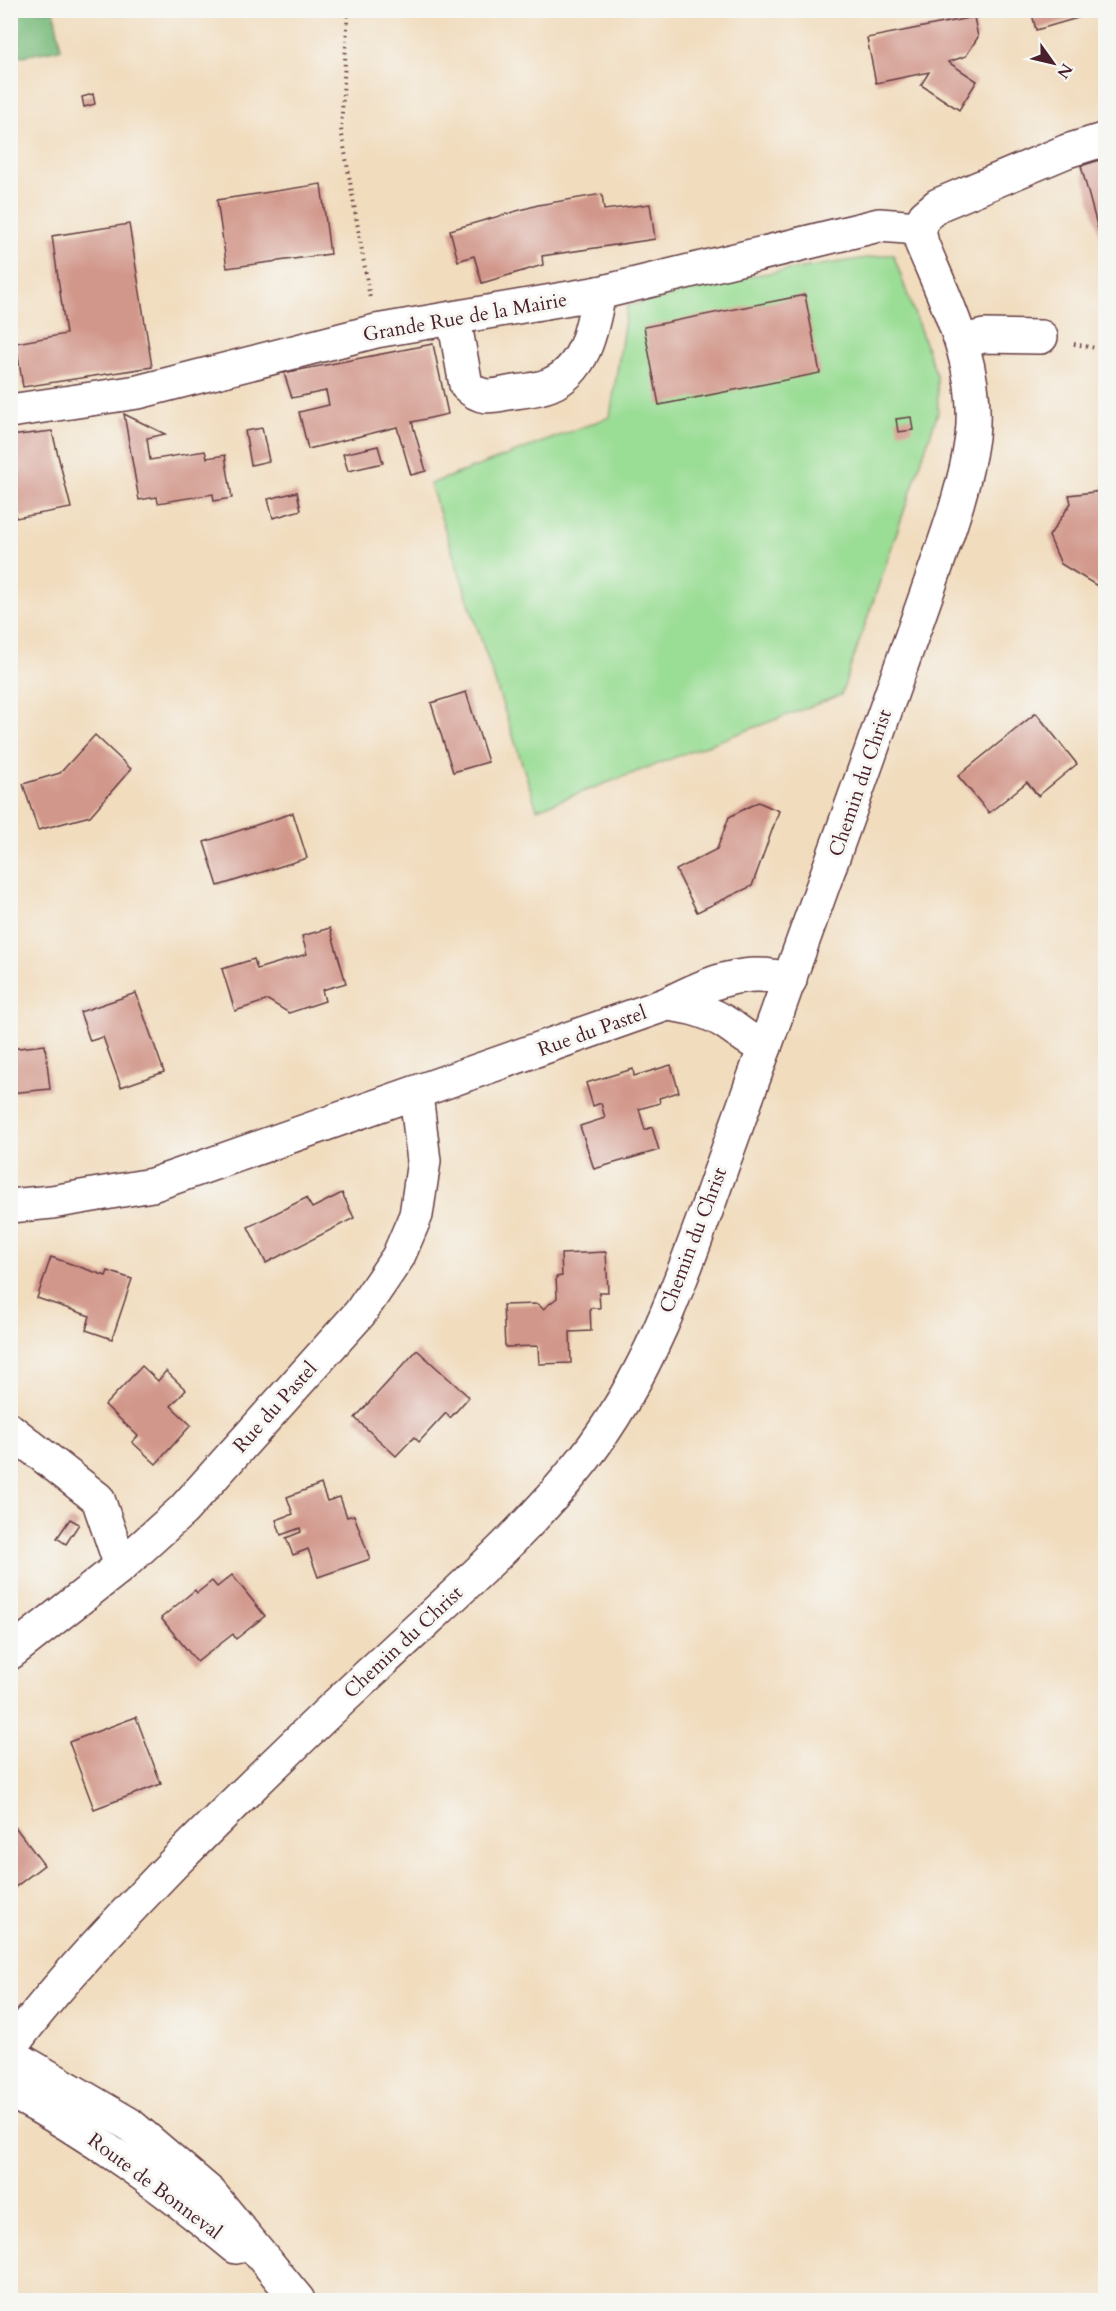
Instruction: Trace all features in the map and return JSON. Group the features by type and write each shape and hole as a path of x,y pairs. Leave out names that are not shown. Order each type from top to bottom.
{"street":[{"path":"919,228 925,216 938,205 1067,151 1106,139"},
{"name":"Grande Rue de la Mairie","path":"10,411 138,392 376,331 599,293 879,225 919,228"},
{"name":"Chemin du Christ","path":"10,2048 65,1980 133,1905 268,1767 501,1551 549,1502 588,1454 630,1392 654,1342 688,1258 790,980 937,564 963,480 972,436 971,376 963,341 922,244 919,228"},
{"path":"454,319 466,385 473,392 485,398 549,385 574,367 590,340 599,293"},
{"path":"963,341 984,336 1041,337"},
{"name":"Rue du Pastel","path":"10,1206 52,1202 152,1185 667,1004 708,983 752,975 775,975 790,980"},
{"name":"Rue du Pastel","path":"667,1004 696,1007 727,1023 752,1042 765,1047"},
{"name":"Rue du Pastel","path":"10,1653 121,1566 183,1510 360,1313 398,1257 416,1215 424,1161 416,1094"},
{"path":"10,1430 98,1499 121,1566"},
{"name":"Route de Bonneval","path":"10,2054 129,2124 201,2185 294,2296"},
{"name":"Route de Bonneval","path":"10,2091 63,2119 132,2166 294,2296"}],"path":[{"path":"348,10 341,129 376,331"}],"green space":[{"path":"11,10 54,11 61,49 11,58"},
{"path":"893,254 937,377 938,412 841,695 537,809 430,484 610,417 627,306 756,275"}],"building":[{"path":"1031,10 1102,10 1102,11 1036,30"},
{"path":"974,17 978,37 966,56 948,62 977,81 959,110 921,85 929,72 876,83 867,38"},
{"path":"93,94 95,104 84,107 82,97"},
{"path":"1106,158 1106,255 1105,255 1081,166"},
{"path":"321,184 330,254 227,268 217,200"},
{"path":"602,194 604,210 650,204 655,239 542,256 543,265 482,283 474,256 458,261 450,230 538,205"},
{"path":"129,224 152,367 23,387 16,343 66,334 52,236"},
{"path":"805,295 820,373 659,405 644,327"},
{"path":"433,344 448,414 412,422 426,471 411,475 397,427 308,449 299,412 329,405 326,391 292,398 284,373"},
{"path":"124,414 165,434 147,438 150,460 205,451 207,458 225,455 232,498 214,501 213,494 158,503 157,497 139,500"},
{"path":"911,417 913,430 898,432 896,419"},
{"path":"262,428 269,461 251,465 245,431"},
{"path":"52,431 71,508 16,518 10,495 10,436"},
{"path":"378,446 383,463 348,471 343,454"},
{"path":"1106,486 1106,587 1099,587 1061,564 1049,536 1071,503 1069,495 1102,491 1102,487"},
{"path":"297,492 301,510 273,518 268,499"},
{"path":"466,692 488,762 453,772 431,703"},
{"path":"1036,713 1077,764 1038,796 1027,782 989,813 958,776"},
{"path":"95,735 131,769 90,816 38,830 23,784 60,773"},
{"path":"758,802 779,811 752,886 697,912 676,870 717,849 729,817"},
{"path":"293,813 307,858 218,886 204,842"},
{"path":"330,928 346,983 322,990 325,1001 289,1013 268,1000 235,1011 222,969 254,959 257,969 307,954 302,936"},
{"path":"136,993 164,1072 121,1087 103,1037 90,1041 80,1012"},
{"path":"45,1045 50,1089 10,1093 10,1049"},
{"path":"671,1065 679,1092 659,1098 660,1103 639,1109 645,1130 652,1127 659,1150 594,1169 580,1126 605,1118 601,1103 593,1106 586,1083 633,1069 634,1076"},
{"path":"342,1193 354,1218 266,1263 248,1227 306,1198 312,1208"},
{"path":"606,1252 608,1292 599,1292 600,1308 590,1308 591,1331 570,1332 571,1363 539,1364 538,1346 505,1347 503,1305 538,1304 543,1309 557,1298 556,1277 562,1276 561,1254"},
{"path":"51,1257 106,1276 108,1271 132,1279 112,1339 86,1330 90,1316 37,1298"},
{"path":"417,1350 469,1397 450,1418 446,1413 419,1442 414,1437 396,1456 355,1418"},
{"path":"142,1366 158,1381 166,1371 186,1390 171,1406 191,1425 156,1464 132,1442 138,1436 105,1405"},
{"path":"321,1484 327,1501 340,1497 347,1517 354,1515 370,1559 318,1577 308,1549 293,1555 286,1538 301,1532 300,1528 281,1535 276,1520 293,1514 287,1497"},
{"path":"70,1519 79,1524 66,1544 57,1538"},
{"path":"232,1575 265,1616 236,1639 233,1634 197,1662 161,1618 195,1590 197,1593 212,1581 217,1587"},
{"path":"136,1717 161,1784 94,1809 69,1742"},
{"path":"16,1828 44,1865 10,1891 10,1832"}]}
